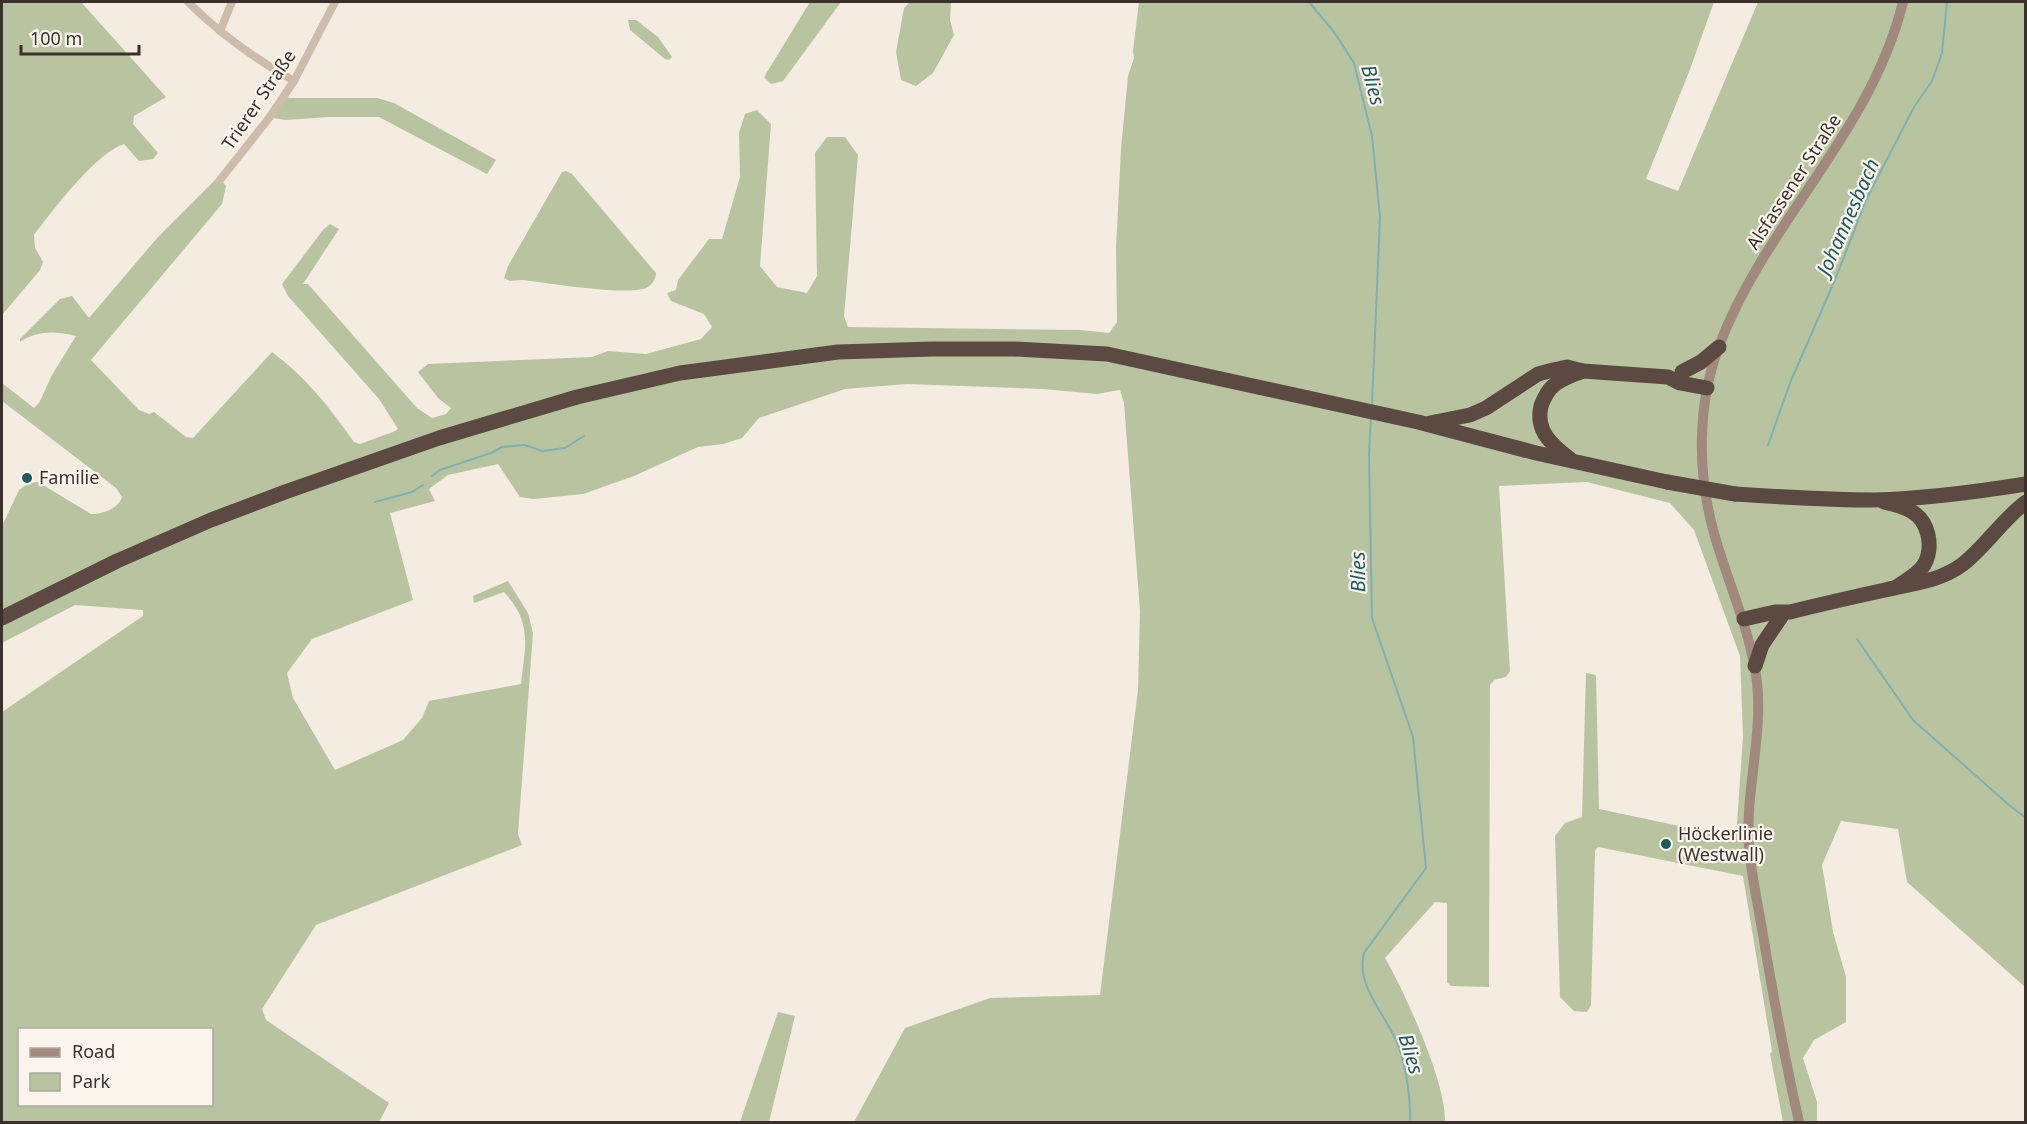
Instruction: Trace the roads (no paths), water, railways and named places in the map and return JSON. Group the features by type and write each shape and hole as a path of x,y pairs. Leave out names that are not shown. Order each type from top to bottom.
{"highway":[{"path":"1675,375 1701,362 1719,347"},
{"path":"2,618 117,561 211,520 439,438 577,397 680,373 838,352 1014,349 1107,354 1421,423 1575,462 1735,494 1875,500 1984,491 2025,484"},
{"path":"1421,423 1470,415 1486,408 1538,374 1567,367 1583,371 1675,375 1708,383"},
{"path":"1575,462 1554,447 1544,435 1539,422 1545,395 1564,379 1583,371"},
{"path":"1875,500 1912,511 1925,526 1928,535 1928,555 1924,565 1897,587"},
{"path":"1745,624 1897,587 1922,584 1946,575 1973,554 2025,502"},
{"path":"1755,666 1762,645 1786,614"}],"main road":[{"name":"Alsfassener Straße","path":"1799,1122 1780,1031 1749,848 1748,812 1758,720 1755,666 1745,624 1714,534 1704,487 1702,439 1708,383 1719,347 1734,311 1755,274 1850,128 1872,87 1889,46 1903,2"}],"street":[{"path":"188,2 241,49 294,81"},
{"path":"220,31 232,2"},
{"name":"Trierer Straße","path":"220,180 257,134 294,81 335,2"}],"waterway":[{"name":"Blies","path":"1309,2 1334,32 1354,63 1372,136 1380,217 1372,405"},
{"name":"Johannesbach","path":"1768,445 1790,383 1837,275 1866,200 1914,107 1932,81 1942,53 1947,2"},
{"name":"Blies","path":"1371,416 1369,455 1372,618 1413,737 1426,868 1364,953 1362,965 1368,989 1401,1053 1410,1104 1410,1122"},
{"path":"432,476 440,470 502,447 525,445 542,451 565,448 584,436"},
{"path":"375,502 412,492 423,485"},
{"name":"Johannesbach","path":"1857,639 1913,720 2026,818"}],"place":[{"name":"Familie","path":"27,478"},
{"name":"Höckerlinie (Westwall)","path":"1666,844"}]}
